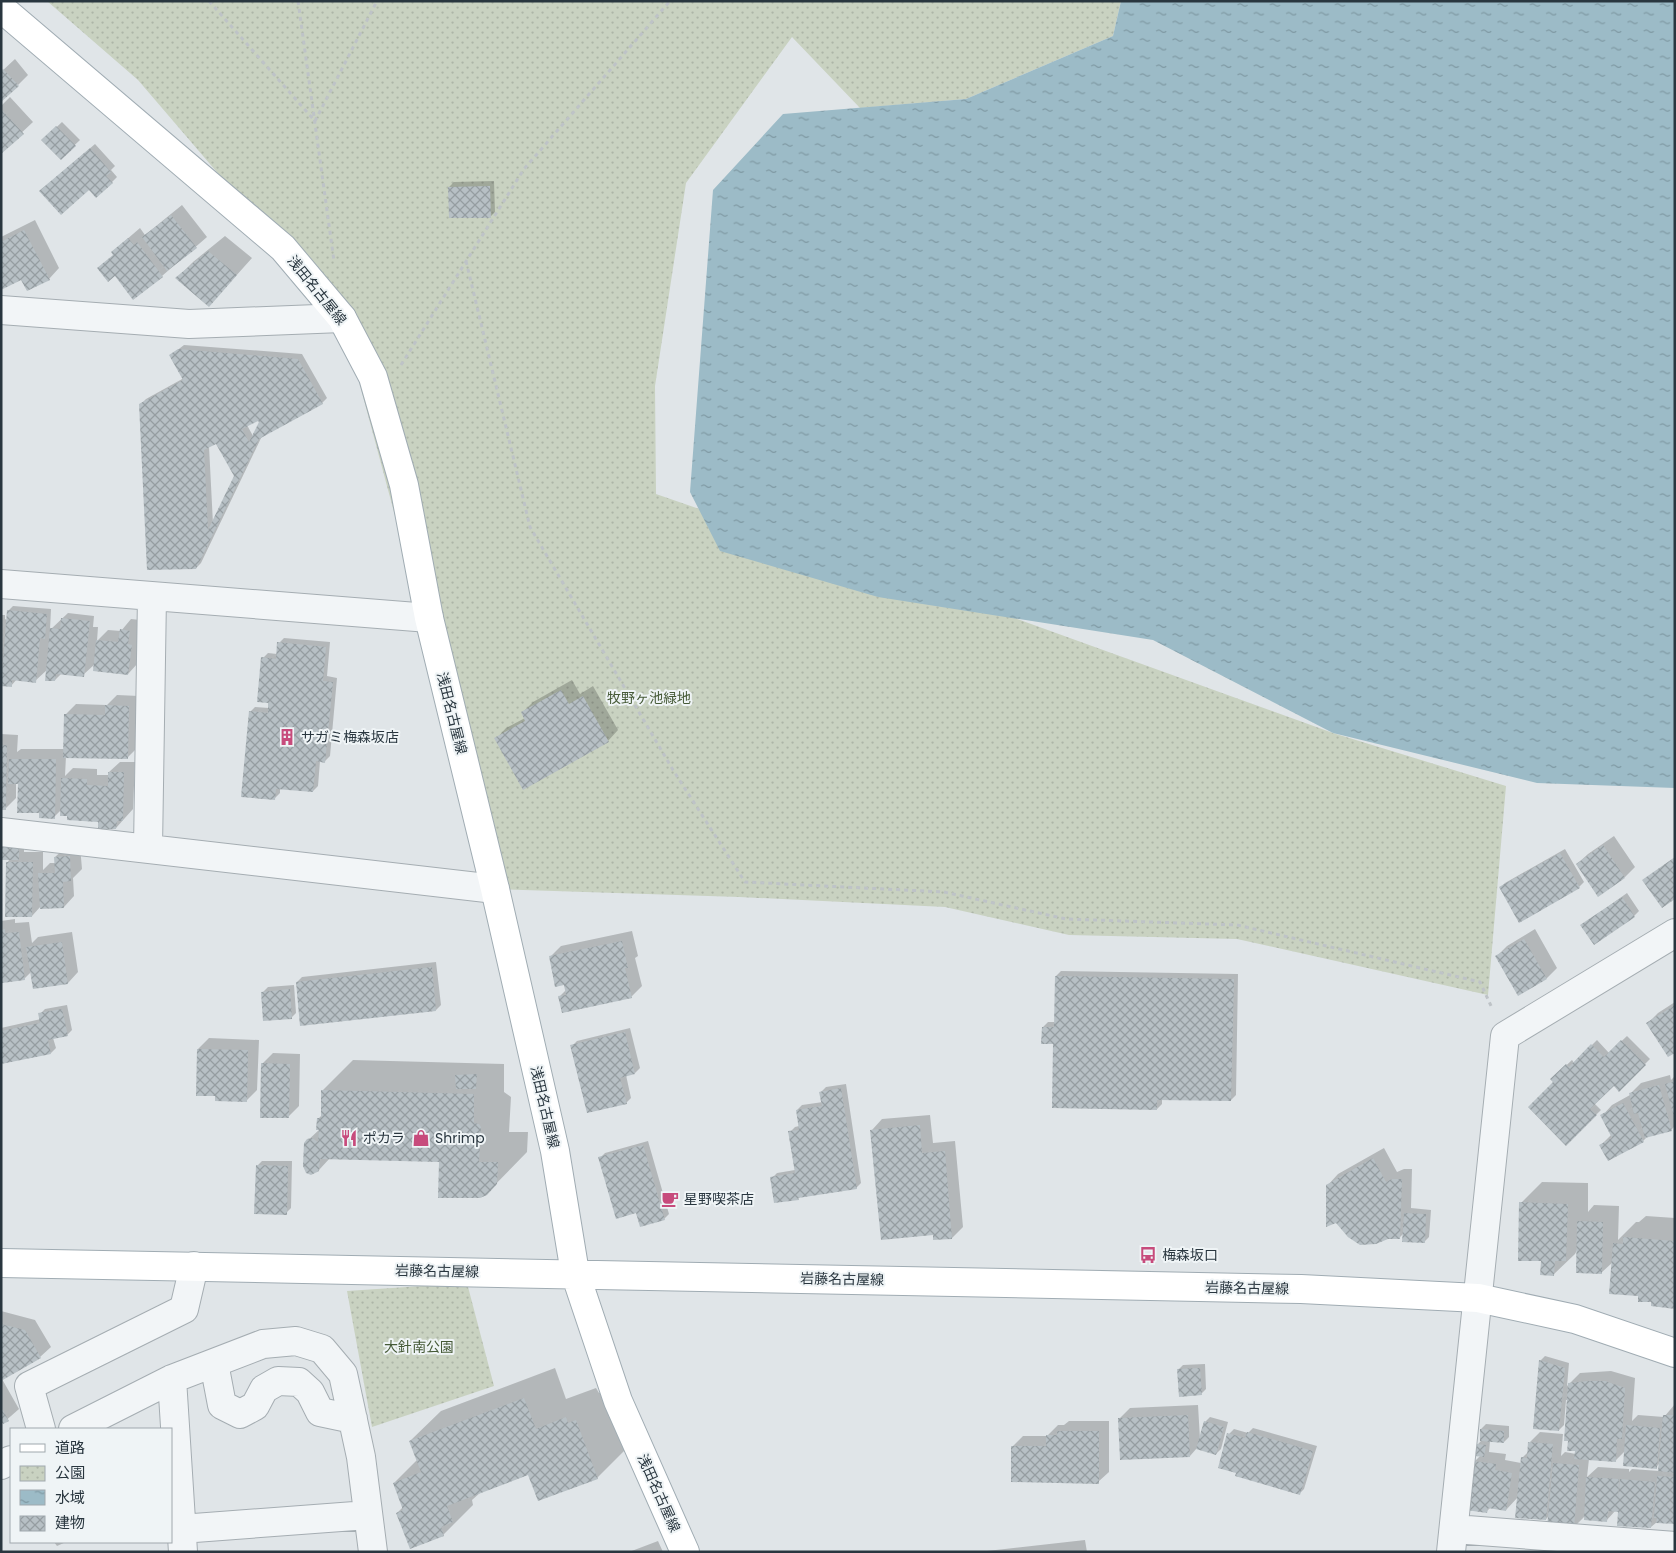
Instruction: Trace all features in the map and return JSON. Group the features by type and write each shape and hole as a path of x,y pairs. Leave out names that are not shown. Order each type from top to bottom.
{"main road":[{"name":"浅田名古屋線","path":"1,8 283,248 342,318 373,377 404,485 429,618 556,1150 575,1273 618,1401 685,1552"},
{"name":"岩藤名古屋線","path":"1,1263 1301,1289 1478,1298 1575,1319 1675,1353"}],"street":[{"path":"1,310 189,324 342,318"},
{"path":"1,584 429,618"},
{"path":"148,848 152,596"},
{"path":"1,832 495,889"},
{"path":"1675,933 1505,1036 1452,1540 1675,1546"},
{"path":"41,1428 29,1386 184,1309 194,1266"},
{"path":"74,1428 172,1380 264,1344 296,1341 322,1349 342,1374 361,1457 373,1552"},
{"path":"214,1363 222,1405 240,1414 255,1406 264,1389 278,1381 300,1382 310,1392 320,1412 352,1419"},
{"path":"172,1380 182,1540 368,1515"}],"path":[{"path":"209,1 315,120"},
{"path":"298,1 336,269"},
{"path":"315,120 377,1"},
{"path":"380,399 524,169 670,1"},
{"path":"466,261 530,527 673,770 745,882 944,892 1066,919 1237,925 1480,982 1505,1036"}],"green space":[{"name":"牧野ヶ池緑地","path":"47,1 1121,1 1113,36 966,99 860,108 792,37 686,183 655,386 656,494 1020,620 1333,733 1506,786 1488,995 1237,939 1069,935 945,907 739,897 495,889 342,318 138,80"},
{"name":"大針南公園","path":"467,1283 494,1386 372,1427 347,1291"}],"water":[{"path":"1121,1 1675,1 1675,788 1537,783 1333,733 1153,640 878,597 720,551 690,492 713,190 783,114 966,99 1113,36"}],"building":[{"path":"3,69 19,86 1,102 1,71"},
{"path":"1,109 24,134 1,154"},
{"path":"56,126 76,146 61,160 41,140"},
{"path":"90,148 111,172 106,176 113,183 96,198 89,190 61,215 39,191"},
{"path":"490,186 491,218 449,218 448,187"},
{"path":"171,215 197,248 167,271 142,237"},
{"path":"24,230 50,280 27,291 21,280 1,290 1,242"},
{"path":"128,238 134,245 137,242 163,277 133,300 115,276 108,282 97,268 113,255 111,252"},
{"path":"208,251 237,275 209,307 175,278"},
{"path":"178,349 298,359 323,404 259,439 196,569 147,570 139,404 183,380 169,355","holes":["259,422 249,442 242,429","216,444 234,476 208,530 204,450"]},
{"path":"7,610 47,614 45,639 40,638 36,683 12,680 12,687 1,686"},
{"path":"61,618 90,621 84,677 56,674 55,681 45,681 50,628 60,629"},
{"path":"120,629 130,631 128,644 132,645 128,675 93,671 96,640 118,642"},
{"name":"サガミ梅森坂店","path":"277,642 326,647 323,681 333,682 325,763 316,761 313,792 276,789 275,800 241,797 249,711 268,713 268,703 257,702 261,657 276,659"},
{"path":"561,690 569,704 583,696 609,742 523,790 494,738 525,721 521,712"},
{"path":"105,705 129,706 128,759 63,758 64,714 105,715"},
{"path":"1,745 7,745 6,810 1,810"},
{"path":"9,759 56,759 55,819 39,818 39,813 17,813 18,784 8,784"},
{"path":"108,772 124,772 123,821 117,821 116,829 98,829 98,822 67,820 67,816 60,816 61,778 87,779 87,785 108,786"},
{"path":"1,843 19,843 19,860 1,860"},
{"path":"1603,845 1625,878 1598,897 1576,864"},
{"path":"1560,853 1580,888 1519,923 1499,887"},
{"path":"70,856 71,881 63,882 64,908 40,909 38,873 55,873 54,857"},
{"path":"1675,857 1675,899 1662,908 1642,880"},
{"path":"6,862 33,862 32,917 5,917"},
{"path":"1622,897 1635,917 1594,945 1580,925"},
{"path":"5,929 5,933 19,932 25,980 2,983 1,930"},
{"path":"1524,939 1547,979 1518,996 1495,956"},
{"path":"622,941 628,968 625,968 632,998 562,1013 558,996 566,995 564,985 555,987 549,956"},
{"path":"62,942 68,984 33,989 26,947"},
{"path":"432,967 436,1011 300,1026 296,982"},
{"path":"1055,976 1234,979 1231,1101 1157,1100 1157,1110 1052,1108 1053,1044 1041,1044 1042,1027 1054,1027"},
{"path":"290,989 292,1019 263,1021 261,992"},
{"path":"1675,1005 1675,1053 1668,1057 1646,1023"},
{"path":"62,1009 68,1036 48,1040 51,1054 1,1064 1,1031 40,1023 38,1013"},
{"path":"625,1032 635,1074 620,1078 627,1104 587,1113 570,1045"},
{"path":"1621,1040 1646,1065 1619,1092 1614,1086 1590,1109 1597,1115 1566,1146 1528,1107 1553,1082 1550,1079 1566,1064 1569,1067 1591,1044 1604,1057"},
{"path":"197,1049 248,1050 247,1102 215,1101 215,1096 196,1096"},
{"path":"261,1063 290,1064 289,1118 260,1118"},
{"path":"477,1074 476,1089 456,1089 455,1075"},
{"path":"1675,1081 1675,1117 1674,1117 1665,1084"},
{"path":"1659,1085 1672,1131 1645,1138 1638,1113 1634,1114 1629,1093"},
{"path":"841,1088 857,1189 774,1203 770,1177 795,1173 788,1131 799,1130 796,1110 822,1106 819,1092"},
{"path":"321,1090 474,1094 474,1123 479,1124 481,1127 479,1162 498,1162 497,1184 487,1195 480,1198 438,1198 439,1162 320,1159 319,1171 311,1175 306,1173 303,1166 304,1143 307,1139 312,1138 318,1142 319,1130 316,1130 317,1118 321,1118"},
{"path":"1623,1103 1644,1142 1608,1161 1599,1145 1612,1138 1600,1115"},
{"path":"920,1125 922,1153 945,1151 952,1239 933,1240 933,1235 881,1240 870,1130"},
{"path":"643,1145 665,1220 640,1227 636,1213 616,1219 598,1157"},
{"path":"1373,1158 1386,1182 1392,1179 1402,1179 1400,1239 1388,1239 1376,1244 1360,1245 1348,1237 1336,1223 1326,1227 1326,1185"},
{"path":"256,1165 288,1166 287,1215 254,1214"},
{"path":"1519,1202 1568,1204 1566,1261 1555,1261 1554,1276 1540,1275 1541,1261 1518,1261"},
{"path":"1404,1213 1426,1214 1425,1243 1402,1242"},
{"path":"1577,1221 1603,1222 1602,1274 1576,1273"},
{"path":"1623,1237 1675,1241 1675,1309 1651,1306 1651,1302 1638,1302 1638,1296 1609,1294 1613,1243 1623,1244"},
{"path":"1,1324 25,1330 41,1358 1,1381"},
{"path":"1539,1360 1565,1368 1559,1431 1533,1429"},
{"path":"1200,1368 1202,1395 1179,1397 1177,1369"},
{"path":"1605,1381 1625,1388 1622,1439 1617,1439 1616,1462 1574,1459 1575,1451 1567,1451 1568,1441 1564,1441 1568,1383"},
{"path":"524,1398 536,1429 566,1417 568,1423 576,1420 598,1479 538,1501 528,1475 447,1506 453,1522 441,1527 444,1536 410,1549 396,1513 403,1510 393,1483 421,1472 409,1441"},
{"path":"1,1407 9,1421 3,1424 1,1421"},
{"path":"1188,1415 1190,1457 1120,1460 1118,1418"},
{"path":"1663,1415 1675,1415 1675,1473 1658,1471"},
{"path":"1204,1421 1224,1427 1216,1455 1196,1449"},
{"path":"1626,1425 1660,1428 1657,1469 1623,1466"},
{"path":"1480,1429 1504,1431 1504,1443 1480,1441"},
{"path":"1057,1431 1099,1431 1099,1484 1011,1482 1011,1446 1046,1446 1046,1435 1057,1435"},
{"path":"1247,1432 1313,1451 1300,1495 1235,1476 1236,1473 1218,1468 1227,1433 1245,1438"},
{"path":"1528,1442 1553,1444 1546,1520 1515,1518 1521,1457 1527,1458"},
{"path":"1477,1444 1486,1445 1484,1457 1475,1456"},
{"path":"1473,1461 1496,1464 1495,1470 1512,1473 1506,1511 1488,1508 1487,1513 1466,1510"},
{"path":"1553,1463 1579,1465 1574,1528 1547,1527"},
{"path":"1657,1476 1675,1477 1675,1524 1656,1523 1657,1518 1654,1518"},
{"path":"1586,1477 1619,1479 1618,1502 1620,1479 1655,1482 1651,1528 1617,1526 1618,1512 1608,1511 1607,1522 1584,1520"}],"place":[{"name":"サガミ梅森坂店","path":"287,737"},
{"name":"ポカラ","path":"349,1138"},
{"name":"Shrimp","path":"421,1138"},
{"name":"星野喫茶店","path":"670,1199"},
{"name":"梅森坂口","path":"1148,1255"}]}
